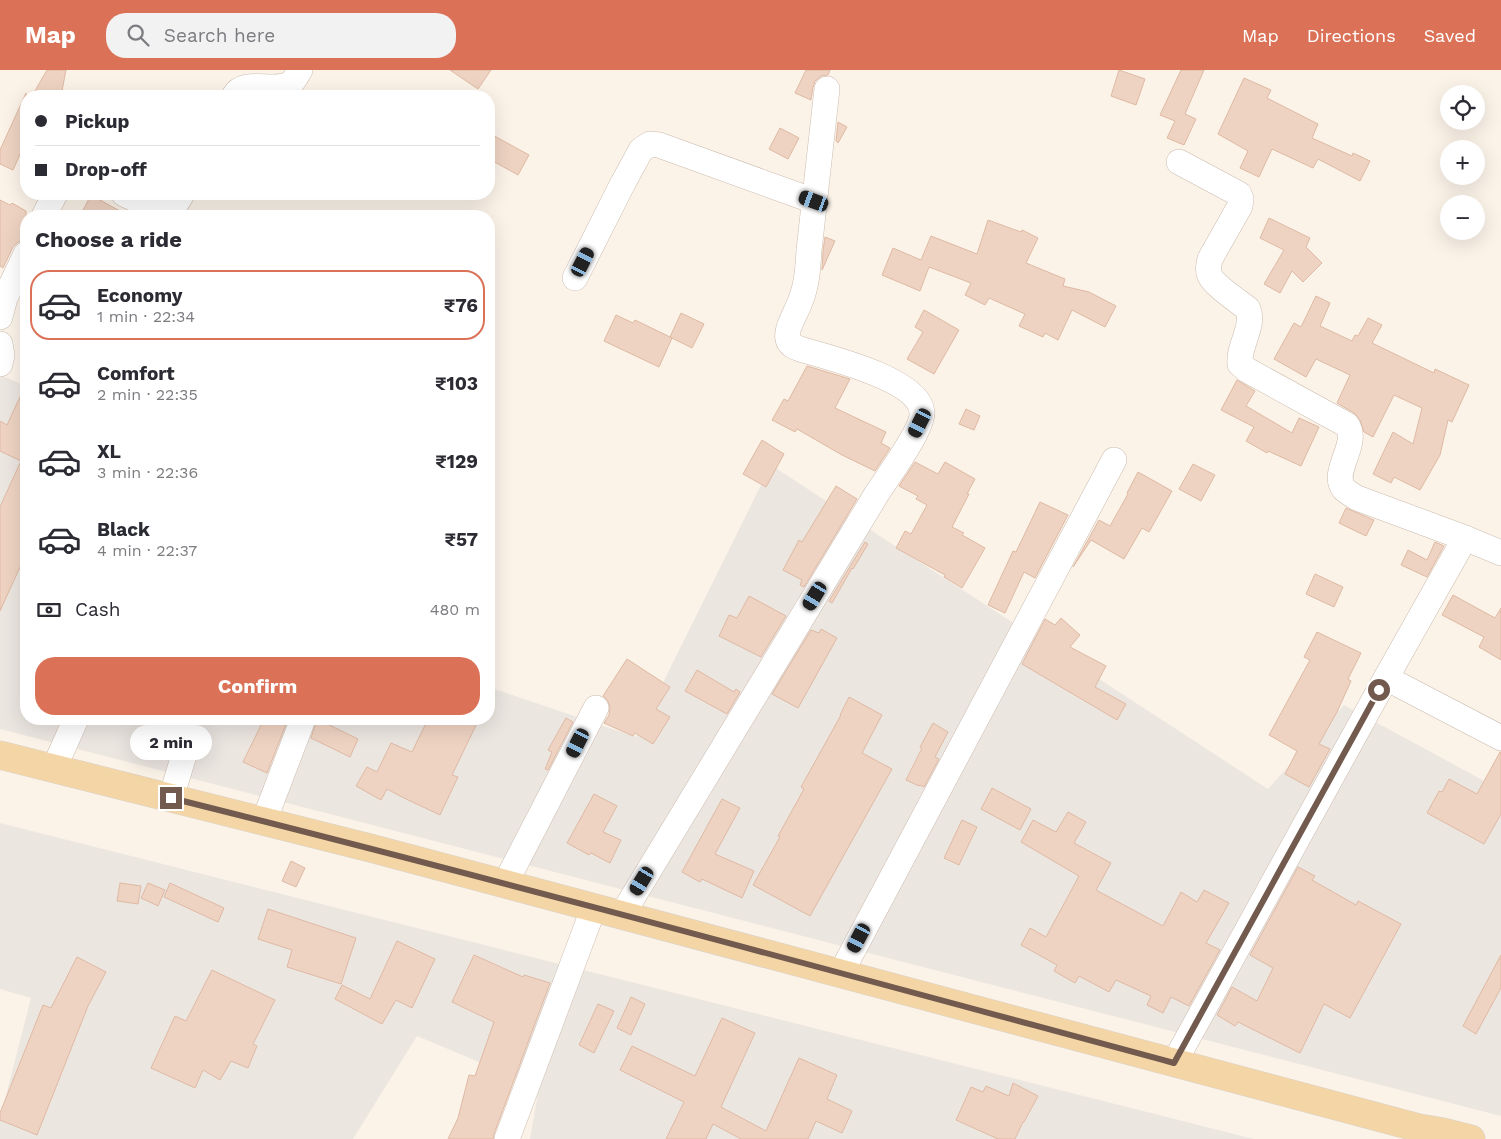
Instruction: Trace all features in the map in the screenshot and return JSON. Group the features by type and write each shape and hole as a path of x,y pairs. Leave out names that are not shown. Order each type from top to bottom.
{"main road":[{"path":"0,755 264,821 841,973 1174,1063 1418,1134 1443,1132 1471,1139"}],"street":[{"path":"239,90 247,87 286,86 292,83 300,70"},
{"path":"622,915 920,423 922,412 918,400 906,389 878,374 800,349 788,340 789,328 805,288 827,89"},
{"path":"575,278 623,183 642,150 650,144 659,144 814,201"},
{"path":"1179,162 1239,194 1241,199 1240,206 1210,259 1208,266 1209,274 1213,280 1248,309 1250,313 1240,364 1247,370 1347,425 1351,430 1351,439 1340,478 1344,490 1356,498 1501,553"},
{"path":"137,200 147,205 169,209 178,200"},
{"path":"0,317 5,298 20,267"},
{"path":"0,344 2,355 0,364"},
{"path":"841,973 1114,460"},
{"path":"1174,1063 1465,538"},
{"path":"1386,678 1501,738"},
{"path":"505,884 596,708"},
{"path":"54,768 73,725"},
{"path":"171,798 184,756 184,743 180,725"},
{"path":"264,821 301,725"},
{"path":"507,1139 594,907"}],"shaded area":[{"path":"0,375 20,383 20,725 495,725 495,689 636,737 771,465 1268,789 1344,705 1501,790 1501,1116 0,729"},
{"path":"0,823 1254,1139 530,1139 539,1087 417,1036 353,1139 0,1139 0,1119 31,998 0,989"}],"building":[{"path":"47,70 66,70 62,90 35,90"},
{"path":"450,70 491,70 478,89"},
{"path":"806,70 830,70 828,75 821,76 815,81 811,100 795,93"},
{"path":"1119,70 1145,79 1136,105 1111,96"},
{"path":"1181,70 1204,70 1185,114 1196,119 1184,145 1167,138 1175,121 1160,115"},
{"path":"1244,78 1271,90 1267,98 1318,124 1312,138 1352,156 1353,153 1370,161 1360,181 1318,159 1313,168 1272,149 1259,177 1240,168 1248,151 1218,134"},
{"path":"20,106 20,154 13,170 0,164 0,150"},
{"path":"838,122 847,127 838,143 836,141"},
{"path":"780,128 799,138 788,159 769,149"},
{"path":"495,136 529,155 518,175 495,162"},
{"path":"0,200 10,205 12,203 24,210 20,210 20,242 13,247 3,268 0,266"},
{"path":"88,200 100,200 118,210 83,210"},
{"path":"1269,218 1310,238 1306,247 1322,263 1303,282 1292,271 1280,293 1264,284 1284,250 1260,238"},
{"path":"988,220 1021,232 1022,230 1038,238 1026,263 1065,279 1063,286 1089,292 1116,306 1105,327 1072,310 1058,340 1045,333 1043,337 1019,326 1025,314 989,298 985,305 965,295 971,283 929,267 920,291 882,275 893,248 921,260 931,236 977,254"},
{"path":"825,237 835,241 822,270 823,251"},
{"path":"1316,296 1330,303 1320,326 1352,341 1355,335 1358,336 1368,318 1382,325 1372,343 1434,373 1435,369 1469,385 1452,422 1448,420 1440,455 1420,490 1394,477 1391,483 1373,474 1393,432 1413,444 1422,408 1394,395 1373,437 1364,432 1360,420 1354,413 1337,403 1350,375 1316,359 1306,377 1274,359 1294,323 1301,327"},
{"path":"924,310 959,330 934,374 907,359 923,332 915,327"},
{"path":"681,313 704,324 692,348 670,337"},
{"path":"616,315 633,323 635,320 672,338 659,367 604,341"},
{"path":"807,366 850,379 835,408 886,432 881,443 890,448 875,471 842,455 797,429 795,432 772,420 784,399 788,401"},
{"path":"1237,380 1255,391 1246,406 1292,433 1299,418 1319,427 1301,466 1268,451 1267,453 1246,441 1254,427 1221,410"},
{"path":"20,397 20,461 0,451 0,421 7,425"},
{"path":"966,409 980,416 974,430 959,424"},
{"path":"762,440 784,454 766,487 743,474"},
{"path":"915,462 938,474 945,462 975,479 952,527 985,548 962,588 944,577 945,575 896,548 905,531 911,534 927,505 916,499 918,496 899,486"},
{"path":"20,463 20,567 0,611 0,507"},
{"path":"1193,464 1215,475 1201,501 1179,489"},
{"path":"1138,472 1172,491 1149,532 1142,528 1124,559 1091,540 1073,567 1099,520 1110,526"},
{"path":"836,486 857,499 804,587 800,585 802,580 783,570 799,540 802,542"},
{"path":"1040,502 1068,515 1035,578 1024,572 1005,613 988,605 1013,551 1016,552"},
{"path":"1346,508 1374,520 1366,536 1339,523"},
{"path":"865,542 868,544 832,603 829,601"},
{"path":"1435,542 1444,546 1427,577 1401,565 1408,550 1427,560"},
{"path":"1315,574 1343,587 1334,607 1306,594"},
{"path":"1453,595 1495,618 1501,608 1501,660 1479,647 1484,637 1442,615"},
{"path":"749,596 786,616 761,657 719,636 729,615 737,618"},
{"path":"1061,618 1080,635 1070,647 1106,666 1095,687 1126,704 1117,720 1022,664 1045,619 1055,625"},
{"path":"821,629 837,638 798,708 772,694 811,630 819,633"},
{"path":"1317,632 1361,653 1348,679 1351,681 1337,712 1319,744 1330,749 1309,787 1285,774 1297,751 1269,735 1310,660 1304,657"},
{"path":"627,659 670,687 656,709 670,717 653,744 635,733 633,736 604,723 609,715 610,707 608,701 603,696"},
{"path":"697,670 734,692 736,689 740,692 727,714 685,691"},
{"path":"849,697 882,715 862,753 892,769 810,916 753,885 780,837 778,836 804,789 801,787"},
{"path":"566,718 573,722 548,770 545,769 552,752 548,750"},
{"path":"933,723 948,732 935,757 939,759 924,787 906,780"},
{"path":"261,725 286,725 267,773 243,762"},
{"path":"315,725 329,725 358,739 350,757 311,738"},
{"path":"425,725 476,725 452,775 458,777 440,815 387,789 381,800 356,786 367,767 377,772 391,743 412,752"},
{"path":"1500,752 1501,814 1484,844 1427,813 1439,791 1442,792 1449,779 1477,794"},
{"path":"992,788 1031,809 1020,830 981,809"},
{"path":"594,794 617,806 603,832 621,840 610,863 591,853 589,855 567,843"},
{"path":"722,799 740,808 715,854 754,871 742,898 702,879 700,882 682,872"},
{"path":"1068,812 1086,822 1074,843 1111,863 1096,890 1163,926 1181,892 1197,902 1204,890 1229,903 1206,943 1220,950 1189,1006 1171,997 1163,1013 1147,1005 1151,996 1116,980 1109,992 1079,976 1075,983 1054,971 1057,965 1021,945 1030,928 1046,937 1079,876 1021,842 1033,820 1056,832"},
{"path":"962,820 977,827 959,865 944,858"},
{"path":"291,861 305,868 296,887 282,881"},
{"path":"1298,867 1315,876 1312,880 1356,905 1358,901 1401,924 1350,1018 1324,1004 1300,1053 1238,1022 1235,1026 1217,1015 1232,987 1257,1001 1273,968 1250,955"},
{"path":"120,883 141,886 138,904 117,901"},
{"path":"148,883 165,890 158,906 141,898"},
{"path":"170,883 224,908 218,922 164,897"},
{"path":"268,909 356,938 341,984 287,967 292,950 258,939"},
{"path":"397,941 435,959 412,1008 396,1000 382,1024 335,999 342,985 370,999"},
{"path":"474,955 523,977 524,975 550,983 493,1139 448,1139 458,1118 469,1075 475,1076 494,1022 452,1002"},
{"path":"1501,955 1501,988 1476,1034 1463,1026"},
{"path":"77,957 106,972 88,1006 37,1135 0,1120 0,1113 43,1005 51,1008"},
{"path":"212,970 275,1000 253,1044 257,1046 248,1068 231,1061 220,1080 203,1070 195,1088 151,1068 175,1016 186,1021"},
{"path":"631,997 645,1004 631,1035 617,1028"},
{"path":"598,1004 614,1011 594,1053 579,1045"},
{"path":"722,1018 755,1033 721,1107 766,1131 799,1058 837,1075 827,1099 852,1111 842,1133 816,1121 808,1139 741,1139 713,1124 706,1139 666,1139 684,1102 620,1070 632,1046 695,1076"},
{"path":"1013,1083 1038,1096 1015,1139 998,1139 956,1120 971,1087 983,1092 986,1086 1009,1096"}],"route":[{"path":"171,798 393,854 1174,1063 1379,690"}]}
